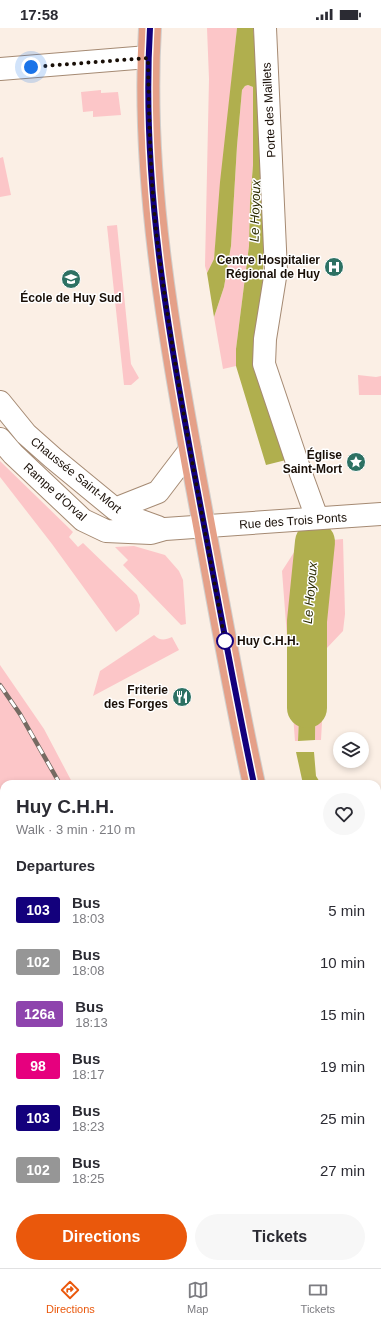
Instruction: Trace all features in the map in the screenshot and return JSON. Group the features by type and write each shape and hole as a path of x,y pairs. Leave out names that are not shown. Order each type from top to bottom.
{"main road":[{"path":"150,28 148,58 150,146 157,237 173,353 190,450 232,677 253,780"}],"street":[{"name":"Porte des Maillets","path":"265,28 276,270 264,339 264,364 301,474 318,518"},
{"path":"0,69 148,58"},
{"name":"Chaussée Saint-Mort","path":"0,402 26,434 115,509 130,517 165,529"},
{"name":"Rampe d'Orval","path":"0,439 13,454 83,520 106,531 151,533 165,529"},
{"path":"115,509 158,492 190,450"},
{"name":"Rue des Trois Ponts","path":"165,529 381,514"}],"shaded area":[{"path":"207,28 237,28 214,259 207,273 205,266 209,79"},
{"path":"248,85 253,87 253,165 250,199 249,246 236,349 236,366 223,369 214,317 224,287 231,246 242,90"},
{"path":"101,90 101,93 118,92 121,115 93,117 93,111 83,112 81,92"},
{"path":"3,157 11,195 0,197 0,158"},
{"path":"117,225 131,364 139,378 131,385 124,385 107,226"},
{"path":"358,375 376,377 381,376 381,395 359,395"},
{"path":"0,461 73,532 69,537 78,547 83,543 137,595 140,605 139,614 116,632 52,544 0,477"},
{"path":"343,539 345,614 343,631 326,649 321,740 315,740 316,695 304,659 298,741 295,741 282,571 300,543"},
{"path":"134,546 165,555 179,571 183,580 186,624 181,625 123,565 128,560 115,547"},
{"path":"154,635 163,639 172,637 179,650 93,696 100,671"},
{"path":"0,665 44,729 71,780 0,780"}],"water":[{"path":"237,28 253,28 259,79 264,209 263,283 286,460 266,465 236,366 236,349 249,246 253,165 253,87 248,85 242,90 231,246 224,287 214,317 207,273 214,259 220,182"},
{"path":"308,654 316,669 315,740 298,741 304,659"},
{"path":"296,752 314,752 316,776 318,780 302,780"}],"waterway":[{"name":"Le Hoyoux","path":"307,708 307,621 315,542"}],"railway":[{"path":"0,685 20,714 58,780"}],"bus line":[{"name":"103","path":"150,28 148,58 150,146 157,237 173,353 190,450 226,648 253,780"}],"place":[{"name":"Centre Hospitalier Régional de Huy","path":"334,267"},
{"name":"École de Huy Sud","path":"71,279"},
{"name":"Église Saint-Mort","path":"356,462"},
{"name":"Huy C.H.H.","path":"225,641"},
{"name":"Friterie des Forges","path":"182,697"}],"route":[{"path":"31,67 148,58 150,146 157,237 173,353 225,641"}]}
